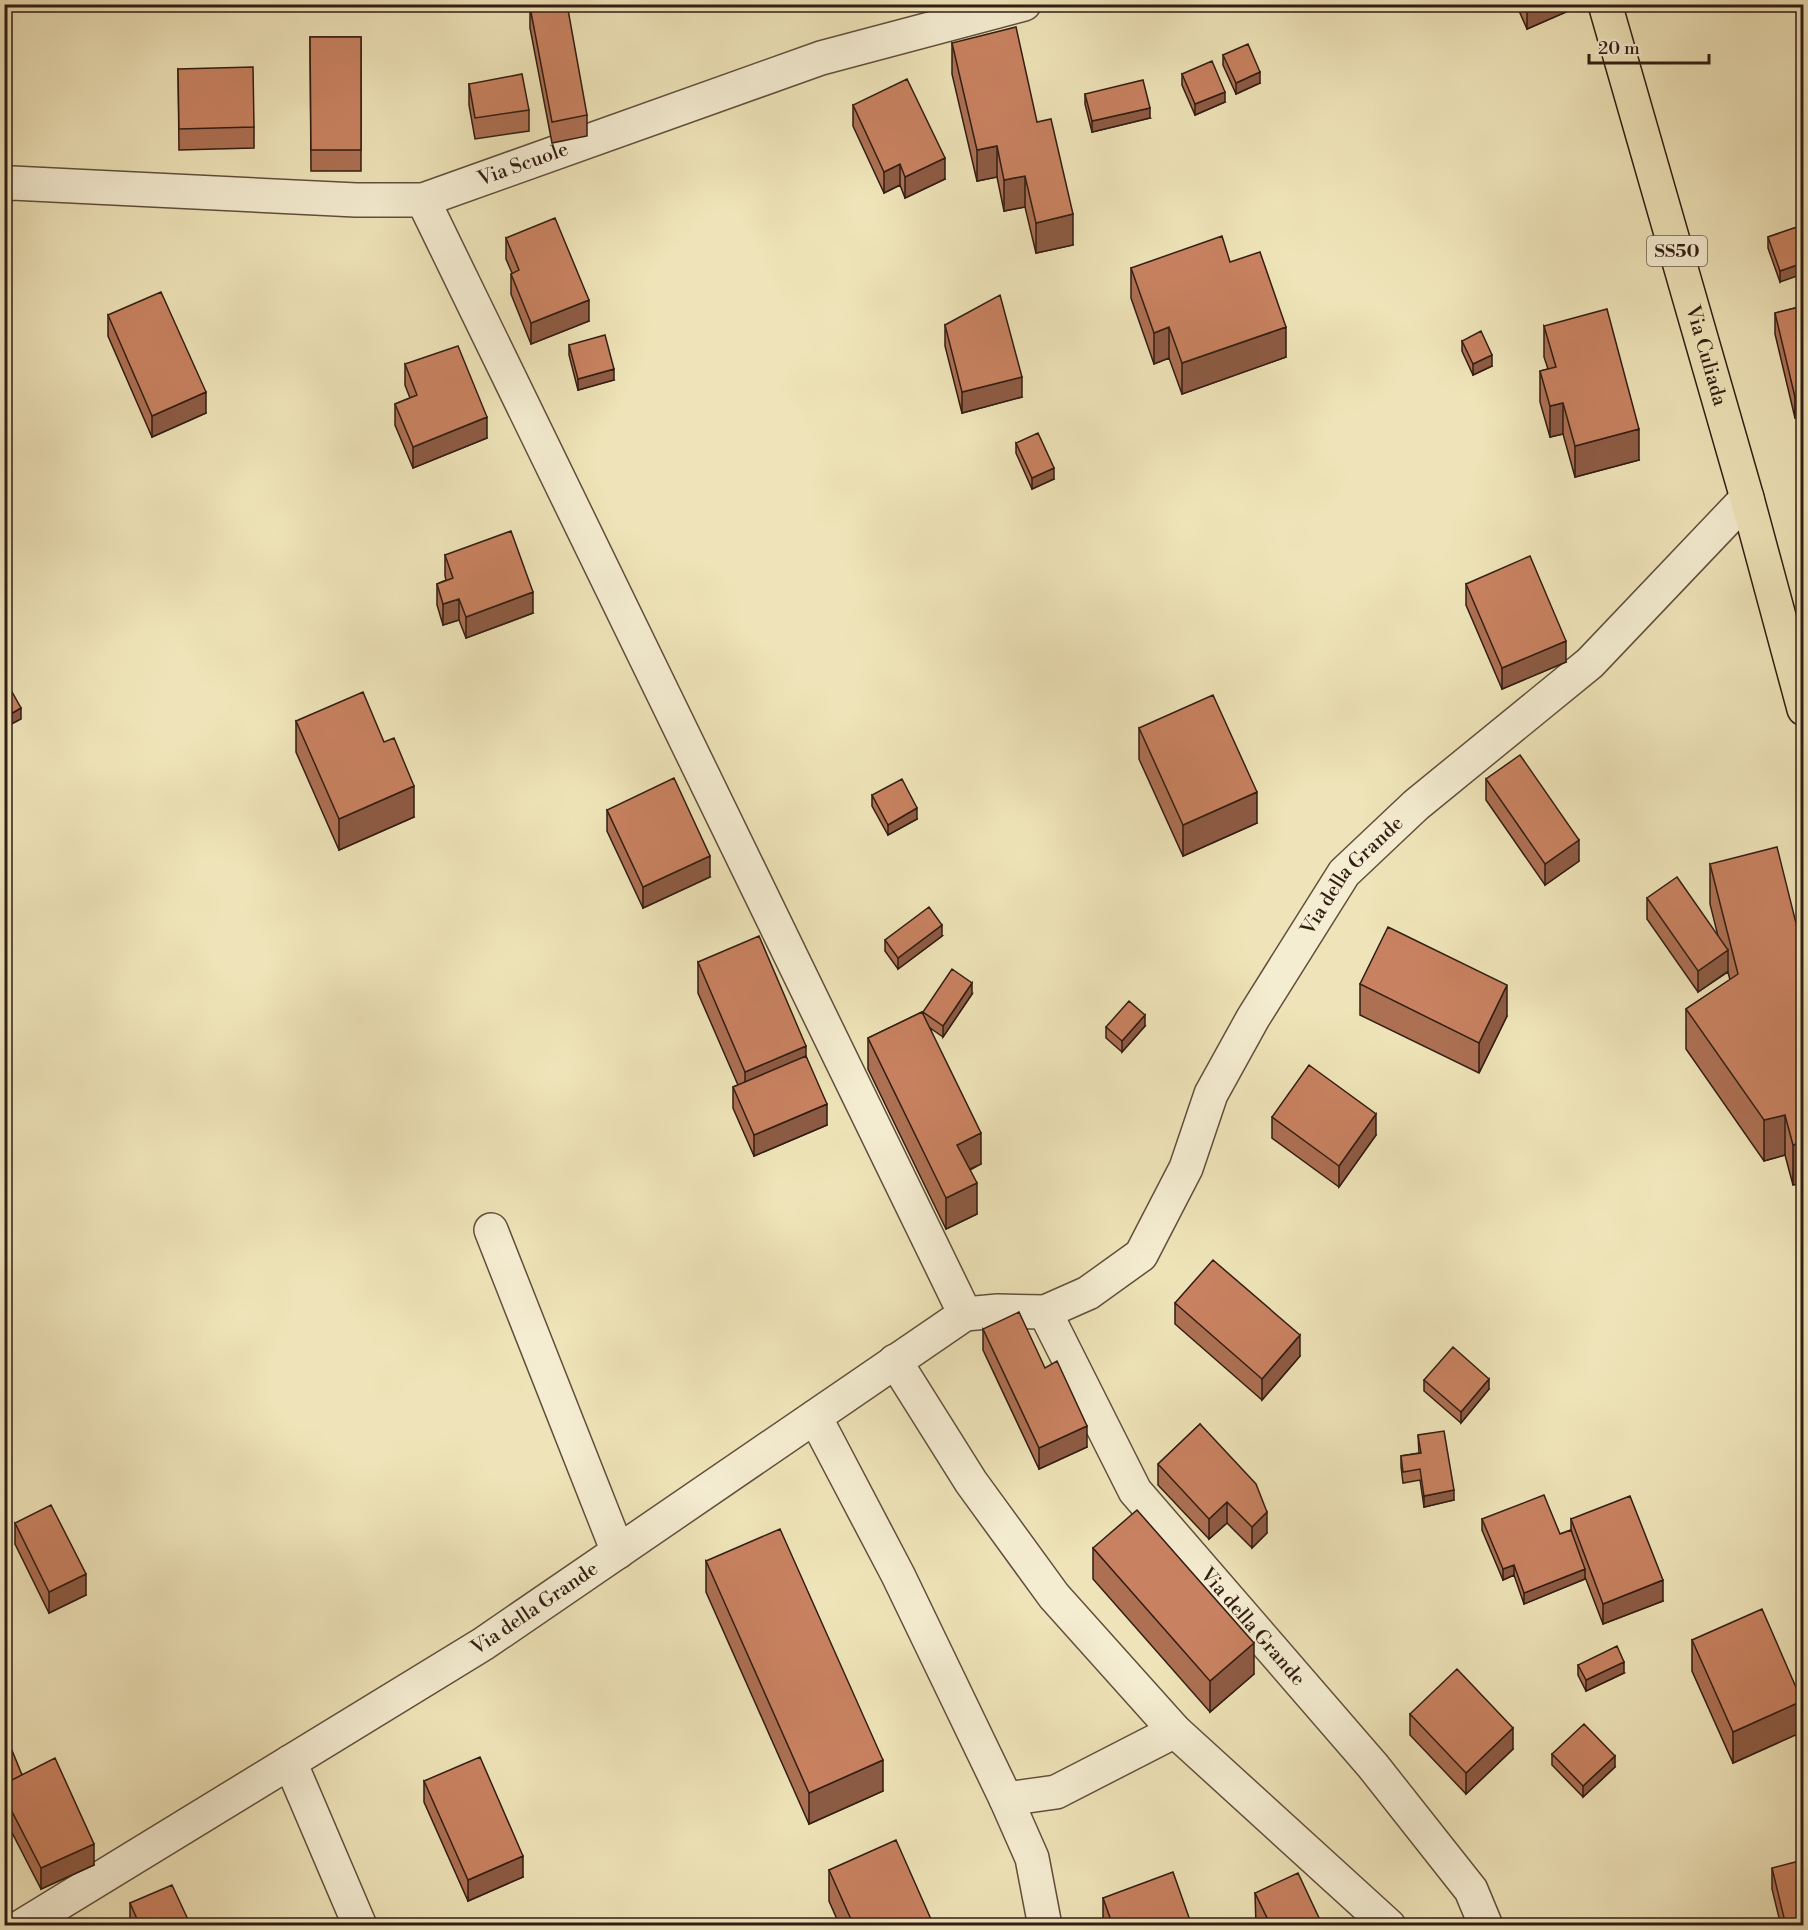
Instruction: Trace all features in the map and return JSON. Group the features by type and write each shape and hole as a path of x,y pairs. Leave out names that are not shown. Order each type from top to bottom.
{"main road":[{"name":"Via Culiada","path":"1605,4 1748,498 1803,709"}],"street":[{"name":"Via Scuole","path":"4,185 12,183 356,200 423,200 821,58 1024,4"},
{"path":"423,200 965,1314"},
{"name":"Via della Grande","path":"22,1926 483,1644 965,1314 999,1311 1045,1312 1088,1293 1141,1255 1186,1168 1211,1094 1253,1018 1344,873 1416,805 1590,663 1748,498"},
{"path":"491,1230 618,1552"},
{"name":"Via della Grande","path":"1045,1312 1135,1491 1373,1766 1471,1890 1486,1926"},
{"path":"896,1361 971,1482 1054,1596 1175,1731 1389,1926"},
{"path":"815,1416 898,1575 1006,1799 1032,1858 1045,1926"},
{"path":"1006,1799 1056,1792 1175,1731"},
{"path":"290,1762 360,1926"}],"building":[{"path":"542,4 567,4 587,115 552,122 530,7"},
{"path":"1016,27 1037,122 1051,119 1073,214 1036,223 1025,176 1004,180 997,146 977,150 952,43"},
{"path":"310,37 361,37 361,150 311,150"},
{"path":"1248,44 1260,72 1236,83 1223,55"},
{"path":"1212,61 1225,92 1195,104 1182,74"},
{"path":"253,67 254,127 179,129 178,69"},
{"path":"522,74 529,110 475,118 469,84"},
{"path":"907,79 945,158 905,177 900,164 884,172 853,105"},
{"path":"1143,80 1150,108 1092,121 1085,94"},
{"path":"555,218 589,300 531,323 511,274 519,270 506,238"},
{"path":"1800,226 1803,238 1803,263 1780,271 1768,237"},
{"path":"1222,236 1230,262 1260,252 1286,327 1182,363 1169,327 1154,333 1131,268"},
{"path":"161,292 206,392 152,416 108,315"},
{"path":"1000,295 1022,377 962,392 945,325"},
{"path":"1803,306 1803,395 1795,397 1775,313"},
{"path":"1607,309 1639,429 1575,446 1563,403 1550,406 1540,371 1556,367 1544,326"},
{"path":"1481,331 1492,355 1473,364 1462,341"},
{"path":"605,335 614,369 578,379 569,345"},
{"path":"458,346 487,417 413,447 395,404 417,395 405,364"},
{"path":"1038,433 1054,468 1032,478 1016,443"},
{"path":"511,531 533,592 466,617 459,599 443,604 437,584 453,578 445,555"},
{"path":"1530,556 1566,641 1502,668 1466,584"},
{"path":"7,683 21,708 4,718 4,684"},
{"path":"363,692 384,742 394,738 414,786 339,819 296,721"},
{"path":"1213,695 1257,792 1183,825 1139,728"},
{"path":"1520,755 1579,840 1545,864 1486,779"},
{"path":"674,778 710,856 643,887 607,810"},
{"path":"902,779 917,808 888,825 872,795"},
{"path":"1777,847 1803,951 1803,1142 1793,1145 1785,1115 1764,1120 1686,1009 1738,974 1710,864"},
{"path":"1677,877 1728,950 1698,971 1647,898"},
{"path":"929,907 942,925 898,958 885,940"},
{"path":"1388,927 1507,985 1479,1043 1360,984"},
{"path":"759,936 806,1046 745,1072 698,962"},
{"path":"952,969 972,983 943,1026 923,1012"},
{"path":"1129,1001 1145,1015 1122,1041 1106,1027"},
{"path":"922,1012 981,1133 957,1145 977,1183 946,1198 868,1038"},
{"path":"806,1056 827,1104 754,1135 733,1087"},
{"path":"1309,1065 1376,1114 1339,1166 1272,1117"},
{"path":"1213,1260 1300,1335 1262,1379 1175,1303"},
{"path":"1019,1312 1045,1368 1057,1361 1087,1426 1039,1448 983,1329"},
{"path":"1453,1347 1489,1379 1461,1412 1424,1380"},
{"path":"1200,1424 1256,1484 1267,1512 1252,1527 1227,1502 1209,1519 1158,1464"},
{"path":"1444,1431 1454,1490 1424,1496 1420,1469 1403,1472 1401,1456 1421,1453 1418,1435"},
{"path":"1544,1495 1560,1534 1571,1530 1585,1569 1524,1593 1514,1565 1503,1569 1482,1519"},
{"path":"1630,1496 1663,1580 1603,1604 1571,1519"},
{"path":"51,1505 86,1574 49,1592 15,1523"},
{"path":"1137,1510 1254,1643 1210,1681 1093,1548"},
{"path":"780,1529 883,1760 809,1793 706,1561"},
{"path":"1762,1609 1802,1701 1733,1732 1692,1640"},
{"path":"1617,1646 1624,1662 1586,1680 1578,1665"},
{"path":"1457,1669 1513,1728 1466,1773 1410,1714"},
{"path":"1584,1724 1615,1756 1583,1786 1552,1754"},
{"path":"9,1743 22,1775 4,1784 4,1745"},
{"path":"480,1757 523,1856 468,1880 424,1781"},
{"path":"55,1758 94,1844 41,1868 4,1796 4,1784"},
{"path":"896,1840 934,1926 854,1926 829,1870"},
{"path":"1803,1860 1803,1926 1786,1926 1772,1868"},
{"path":"1173,1872 1192,1926 1113,1926 1103,1898"},
{"path":"1298,1873 1321,1922 1330,1919 1333,1926 1271,1926 1255,1893"},
{"path":"172,1885 191,1926 140,1926 130,1903"}]}
